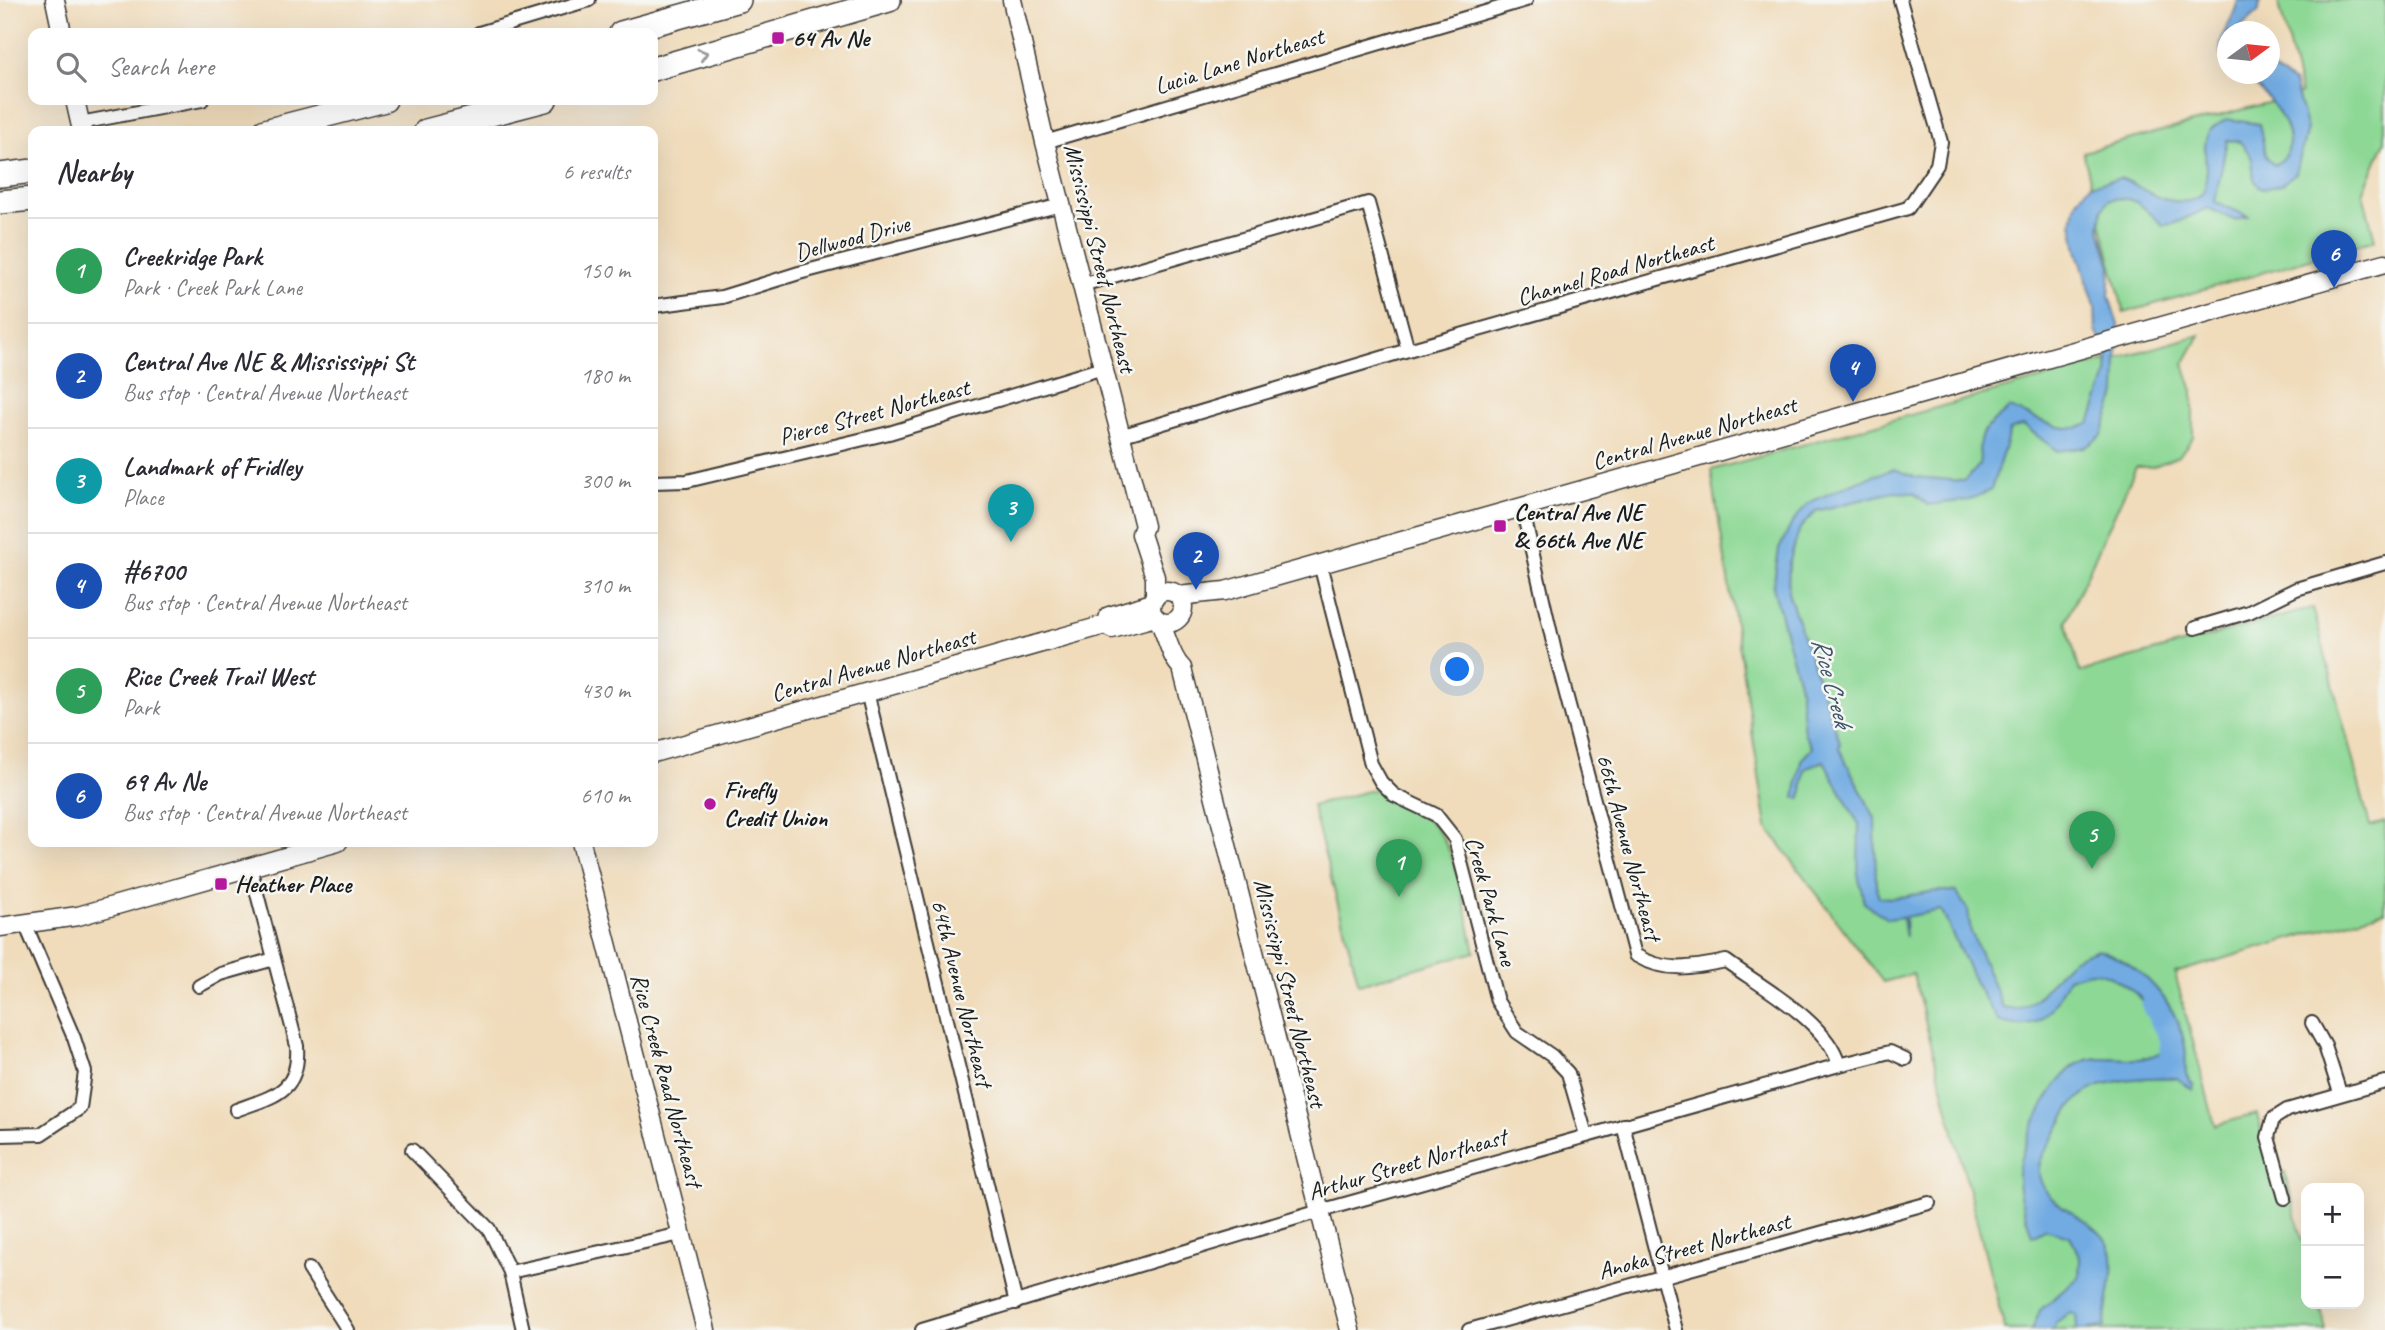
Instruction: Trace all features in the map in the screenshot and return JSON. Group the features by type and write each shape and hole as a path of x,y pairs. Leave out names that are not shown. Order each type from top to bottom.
{"highway":[{"path":"639,28 738,0"},
{"path":"658,68 888,0"},
{"path":"284,126 366,105"},
{"path":"445,126 526,105"},
{"path":"0,175 28,172"},
{"path":"0,202 28,199"}],"street":[{"path":"55,0 61,28"},
{"path":"496,28 589,0"},
{"name":"Mississippi Street Northeast","path":"1012,0 1045,142 1144,526 1141,534 1155,577 1155,610 1169,638 1175,662 1182,668 1350,1330"},
{"name":"Lucia Lane Northeast","path":"1045,142 1526,0"},
{"name":"Channel Road Northeast","path":"1120,436 1408,350 1908,208 1937,165 1941,142 1900,0"},
{"path":"76,105 81,126"},
{"path":"85,126 180,105"},
{"path":"1082,285 1368,204 1408,350"},
{"name":"Dellwood Drive","path":"658,305 722,297 799,273 1061,205"},
{"name":"Central Avenue Northeast","path":"1180,617 1218,593 2384,265"},
{"name":"Pierce Street Northeast","path":"658,482 687,481 889,433 1103,368"},
{"name":"66th Avenue Northeast","path":"1522,507 1557,660 1635,955 1653,966 1696,968 1726,961 1817,1029 1836,1052 1839,1065"},
{"name":"Mississippi Street Northeast","path":"1144,526 1153,530 1165,574 1176,594"},
{"path":"2195,628 2249,612 2296,589 2385,563"},
{"name":"Creek Park Lane","path":"1320,564 1371,764 1381,782 1394,795 1436,815 1455,839 1497,1001 1517,1032 1552,1056 1568,1073 1586,1135"},
{"name":"Central Avenue Northeast","path":"1176,594 1212,590 1218,593"},
{"path":"1163,592 1176,594 1183,605 1180,617 1169,623 1155,610 1163,592"},
{"name":"Central Avenue Northeast","path":"658,752 1106,625 1109,616 1155,610"},
{"name":"Mississippi Street Northeast","path":"1180,617 1187,659 1182,668"},
{"name":"64th Avenue Northeast","path":"867,692 1016,1303"},
{"path":"0,927 26,926 78,916 320,847"},
{"name":"Rice Creek Road Northeast","path":"582,847 706,1330"},
{"path":"236,1110 280,1091 291,1083 298,1066 297,1046 250,867"},
{"path":"0,1135 41,1134 80,1108 85,1072 75,1038 26,926"},
{"path":"200,986 220,974 274,959"},
{"path":"2312,1023 2325,1046 2340,1093"},
{"name":"Arthur Street Northeast","path":"922,1330 1320,1211 1839,1065 1890,1052 1905,1059"},
{"path":"2285,1198 2268,1137 2273,1119 2287,1110 2385,1082"},
{"path":"1623,1125 1676,1330"},
{"path":"412,1150 489,1229 510,1272 523,1330"},
{"name":"Anoka Street Northeast","path":"1469,1330 1929,1203"},
{"path":"510,1272 681,1234"},
{"path":"309,1269 348,1330"}],"green space":[{"path":"2278,0 2385,0 2385,141 2363,193 2375,240 2124,313 2083,152 2301,94"},
{"path":"2200,335 2184,364 2193,391 2193,437 2179,456 2152,467 2136,467 2066,621 2080,672 2313,608 2370,826 2385,822 2385,911 2175,973 2215,1125 2257,1114 2273,1176 2285,1173 2301,1234 2301,1309 2321,1309 2326,1330 2005,1330 1913,974 1883,982 1767,827 1711,470"},
{"path":"1375,789 1425,818 1440,833 1448,847 1460,883 1475,952 1359,984 1312,806"}],"water":[{"path":"2238,0 2260,0 2259,11 2248,21 2230,21"},
{"name":"Rice Creek","path":"2280,74 2294,83 2307,129 2296,173 2280,185 2263,189 2255,182 2251,157 2247,151 2240,142 2227,140 2215,202 2248,216 2234,220 2208,208 2173,224 2163,225 2139,204 2126,199 2108,200 2102,210 2100,230 2111,266 2109,296 2118,325 2116,394 2102,435 2086,447 2057,451 2023,425 2010,430 1991,490 1969,500 1928,505 1914,493 1893,492 1816,511 1800,528 1789,563 1788,592 1840,742 1839,748 1875,818 1876,885 1879,897 1937,891 1956,892 1968,910 1971,932 2003,1008 2024,1007 2040,995 2068,963 2098,949 2113,955 2142,974 2165,1000 2181,1030 2186,1072 2194,1085 2193,1090 2177,1078 2139,1079 2112,1083 2088,1091 2075,1102 2044,1153 2039,1170 2041,1182 2055,1201 2104,1237 2112,1256 2112,1276 2105,1327 2077,1330 2076,1315 2070,1313 2055,1323 2054,1330 2032,1330 2040,1310 2079,1277 2080,1258 2070,1236 2045,1229 2032,1236 2020,1197 2018,1173 2032,1127 2061,1078 2073,1067 2091,1059 2148,1057 2164,1052 2170,1040 2157,1018 2140,998 2119,982 2095,972 2068,978 2050,1011 2035,1023 2013,1025 1998,1021 1976,985 1941,910 1905,917 1906,936 1902,917 1888,919 1864,903 1858,874 1859,825 1824,761 1805,769 1801,798 1795,798 1801,760 1812,748 1804,733 1800,687 1773,587 1779,549 1792,523 1808,503 1860,480 1894,469 1915,477 1963,481 1977,468 1983,433 2009,408 2060,427 2080,427 2090,423 2107,375 2108,354 2096,331 2095,306 2077,250 2072,222 2076,202 2090,185 2120,178 2164,199 2185,202 2197,198 2204,190 2206,179 2205,154 2209,132 2226,119 2259,124 2266,156 2274,165 2284,158 2288,148 2286,127 2274,105 2250,84 2280,84"}],"waterway":[{"name":"Rice Creek","path":"2151,1005 2170,1041 2170,1064"}],"place":[{"name":"64 Av Ne","path":"778,38"},
{"name":"69 Av Ne","path":"2334,288"},
{"name":"#6700","path":"1853,402"},
{"name":"Central Ave NE & 66th Ave NE","path":"1500,526"},
{"name":"Landmark of Fridley","path":"1011,542"},
{"name":"Central Ave NE & Mississippi St","path":"1196,590"},
{"name":"Firefly Credit Union","path":"710,804"},
{"name":"Rice Creek Trail West","path":"2092,869"},
{"name":"Heather Place","path":"221,884"},
{"name":"Creekridge Park","path":"1399,897"}]}
